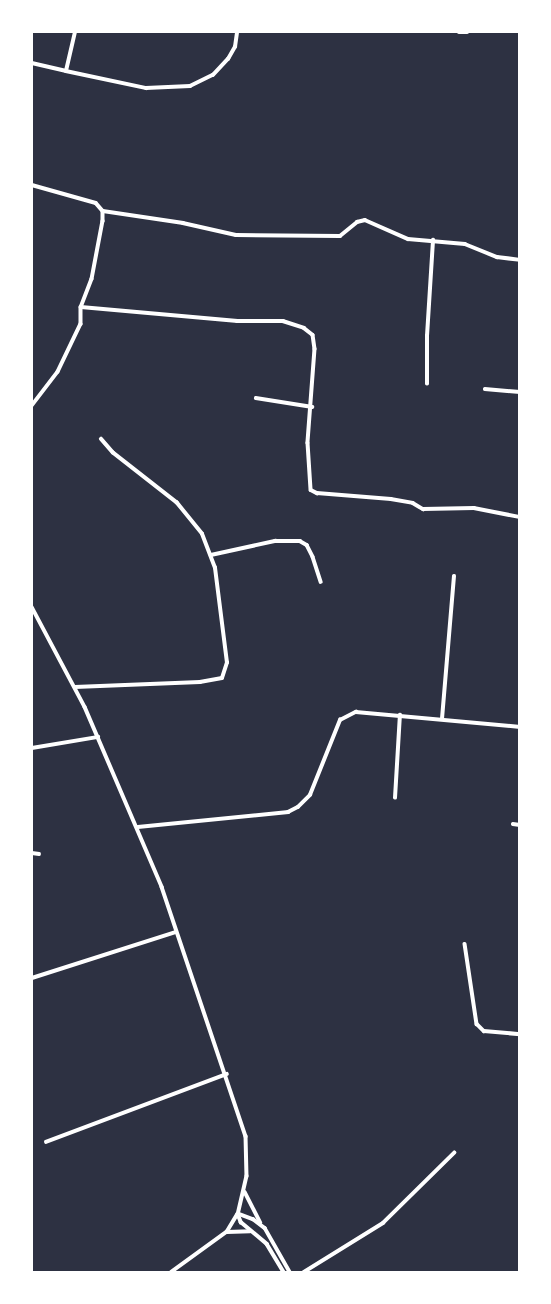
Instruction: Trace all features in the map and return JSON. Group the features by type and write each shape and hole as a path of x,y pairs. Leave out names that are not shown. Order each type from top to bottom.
{"street":[{"path":"66,71 75,32"},
{"path":"32,63 146,88 190,86 214,75 228,59 235,47 237,32"},
{"path":"459,32 467,32"},
{"path":"32,185 83,198 96,203 103,211 183,223 236,236 340,236 357,222 365,220 408,239 433,239 520,260"},
{"path":"32,406 58,372 81,324 81,307 92,279 103,211"},
{"path":"427,384 433,239"},
{"path":"81,307 237,321 284,321 304,328 313,335 315,342 313,407 308,443 309,486 313,492 391,499 428,510 474,508 520,517"},
{"path":"485,389 520,392"},
{"path":"256,398 313,407"},
{"path":"75,687 200,682 222,678 227,663 220,598 211,555 202,534 177,503 113,453 101,439"},
{"path":"211,555 275,541 300,541 307,545 321,582"},
{"path":"442,719 454,577"},
{"path":"32,607 75,687 138,827 227,1074 246,1136 245,1192 228,1232 172,1272"},
{"path":"138,827 288,812 310,795 340,720 356,712 520,727"},
{"path":"394,798 400,715"},
{"path":"32,748 98,737"},
{"path":"513,824 520,825"},
{"path":"32,853 39,853"},
{"path":"32,978 176,932"},
{"path":"465,944 477,1024 484,1031 520,1034"},
{"path":"46,1142 227,1074"},
{"path":"304,1272 383,1223 454,1153"},
{"path":"245,1192 290,1272"},
{"path":"238,1213 261,1224"},
{"path":"238,1213 252,1232 267,1244 285,1272"},
{"path":"228,1232 252,1232"}]}
